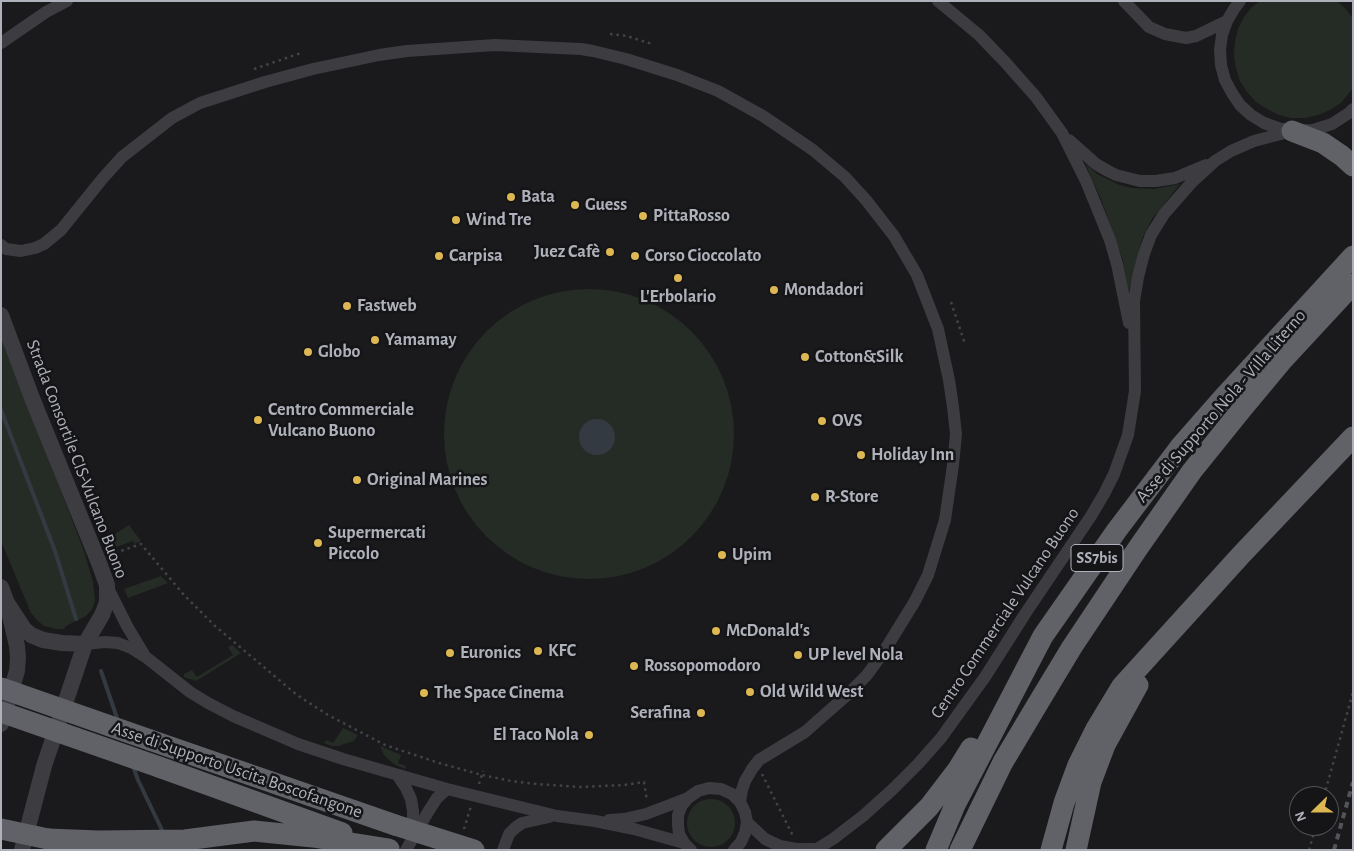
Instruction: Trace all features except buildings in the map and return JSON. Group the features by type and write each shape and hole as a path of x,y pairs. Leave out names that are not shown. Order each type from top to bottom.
{"highway":[{"path":"1292,131 1323,143 1353,166"},
{"name":"Asse di Supporto Nola - Villa Literno","path":"960,850 1004,762 1072,647 1192,471 1275,369 1353,256"},
{"name":"Asse di Supporto Nola - Villa Literno","path":"936,850 955,805 1043,636 1117,530 1180,448 1223,398 1317,308 1353,284"},
{"path":"1051,850 1064,802 1078,765 1096,729 1122,686 1241,555 1353,437"},
{"path":"886,850 929,807 958,769 1043,636"},
{"path":"1076,850 1091,782 1106,745 1164,640"},
{"name":"Asse di Supporto Uscita Boscofangone","path":"1,688 404,830 474,850"},
{"name":"Asse di Supporto Uscita Boscofangone","path":"1,712 390,850"},
{"path":"970,850 1004,762"},
{"path":"1,829 48,839 145,845 254,831 313,837 390,850"}],"street":[{"path":"1,43 46,12 67,1"},
{"path":"938,1 979,35 1006,62 1036,97 1062,133 1086,181 1110,240 1134,345"},
{"path":"1124,1 1149,27 1165,34 1186,38 1196,36 1227,21"},
{"path":"1240,1 1227,21 1222,36 1221,58 1225,80 1240,105 1251,115 1264,123 1292,131"},
{"path":"1,246 21,251 44,244 61,230 122,157 172,118 200,103 265,82 379,55 416,50 495,45 593,51 677,75 718,91 786,130 845,178 866,200 894,236 918,275 938,330 954,407 956,434 945,520 928,575 916,601 867,675 805,732 759,760 745,782 740,802"},
{"path":"1062,133 1096,164 1116,175 1140,181 1156,181 1174,178 1215,161 1254,140 1292,131 1313,130 1332,124 1353,109"},
{"path":"1134,345 1136,292 1144,254 1151,235 1176,199 1215,161"},
{"name":"Strada Consortile CIS-Vulcano Buono","path":"1,315 107,585 107,602 102,615 85,644 44,766 22,850"},
{"name":"Centro Commerciale Vulcano Buono","path":"815,849 863,816 918,764 941,738 1091,516 1114,474 1128,435 1135,391 1134,345"},
{"path":"107,585 127,626 146,658"},
{"path":"1,587 7,603 18,658 17,671 1,724"},
{"path":"7,603 24,629 31,635 62,644 105,642 118,643 131,648 190,692 208,703 232,716 298,744 447,790 556,816 634,829 687,847"},
{"path":"398,776 411,799 413,811 404,830 406,850"},
{"path":"595,821 646,814 688,798 698,791 709,788 721,789 732,794 740,802 745,812 747,822 745,833 741,842 734,850"},
{"path":"404,830 447,790"},
{"path":"687,847 680,834 678,815 682,805 688,798"},
{"path":"502,850 509,834 522,823 556,816"},
{"path":"747,822 765,839 780,846 815,849"}],"path":[{"path":"610,34 627,36 652,44"},
{"path":"254,69 301,53"},
{"path":"951,302 965,344"},
{"path":"108,559 110,554 141,544 167,576 228,640 305,703 332,719 386,745 404,752 504,780 580,787 644,782 648,806"},
{"path":"167,576 171,575"},
{"path":"179,596 184,594"},
{"path":"202,620 206,618"},
{"path":"1327,786 1353,692"},
{"path":"757,763 799,849"},
{"path":"463,832 483,771"},
{"path":"1309,850 1313,836"}],"shaded area":[{"path":"1260,1 1337,1 1346,9 1353,18 1353,88 1341,103 1318,115 1305,118 1291,118 1267,109 1256,102 1247,92 1240,81 1236,68 1235,42 1238,29 1244,17"},
{"path":"1085,163 1097,174 1117,184 1131,188 1154,189 1180,184 1152,219 1142,239 1128,294 1123,260 1101,199"},
{"path":"589,289 617,292 644,300 670,313 692,331 710,353 723,379 731,406 734,434 731,462 723,489 710,515 692,537 670,555 644,568 617,576 589,579 561,576 534,568 508,555 486,537 468,515 455,489 447,462 444,434 447,406 455,379 468,353 486,331 508,313 534,300 561,292"},
{"path":"1,332 85,554 93,582 95,601 92,609 86,616 66,626 64,629 44,626 31,613 1,541"},
{"path":"597,419 610,424 615,437 610,450 597,455 584,450 579,437 584,424"},
{"path":"129,525 141,541 135,544 133,541 110,549 110,554 106,555 115,534"},
{"path":"161,576 168,583 128,598 124,589"},
{"path":"232,645 241,653 196,681 184,677 184,674 192,670 197,677 233,655 228,647"},
{"path":"343,728 358,735 354,741 338,746 324,743 326,740 333,743"},
{"path":"380,746 401,755 398,763 406,766 405,769 389,760 384,755"},
{"path":"706,799 716,799 725,803 731,809 734,814 734,832 725,843 716,847 706,847 697,843 691,837 687,828 687,818 691,809 697,803"}],"waterway":[{"path":"1,410 55,551 76,619"},
{"path":"101,671 118,721"},
{"path":"133,766 163,832"}],"railway":[{"path":"1334,850 1353,782"}],"place":[{"name":"Bata","path":"511,197"},
{"name":"Guess","path":"575,205"},
{"name":"PittaRosso","path":"643,216"},
{"name":"Wind Tre","path":"456,220"},
{"name":"Juez Cafè","path":"610,252"},
{"name":"Carpisa","path":"439,256"},
{"name":"Corso Cioccolato","path":"635,256"},
{"name":"L'Erbolario","path":"678,278"},
{"name":"Mondadori","path":"774,290"},
{"name":"Fastweb","path":"347,306"},
{"name":"Yamamay","path":"375,340"},
{"name":"Globo","path":"308,352"},
{"name":"Cotton&Silk","path":"805,357"},
{"name":"Centro Commerciale Vulcano Buono","path":"258,420"},
{"name":"OVS","path":"822,421"},
{"name":"Holiday Inn","path":"861,455"},
{"name":"Original Marines","path":"357,480"},
{"name":"R-Store","path":"815,497"},
{"name":"Supermercati Piccolo","path":"318,543"},
{"name":"Upim","path":"722,555"},
{"name":"McDonald's","path":"716,631"},
{"name":"KFC","path":"538,651"},
{"name":"Euronics","path":"450,653"},
{"name":"UP level Nola","path":"798,655"},
{"name":"Rossopomodoro","path":"634,666"},
{"name":"Old Wild West","path":"750,692"},
{"name":"The Space Cinema","path":"424,693"},
{"name":"Serafina","path":"701,713"},
{"name":"El Taco Nola","path":"589,735"}]}
